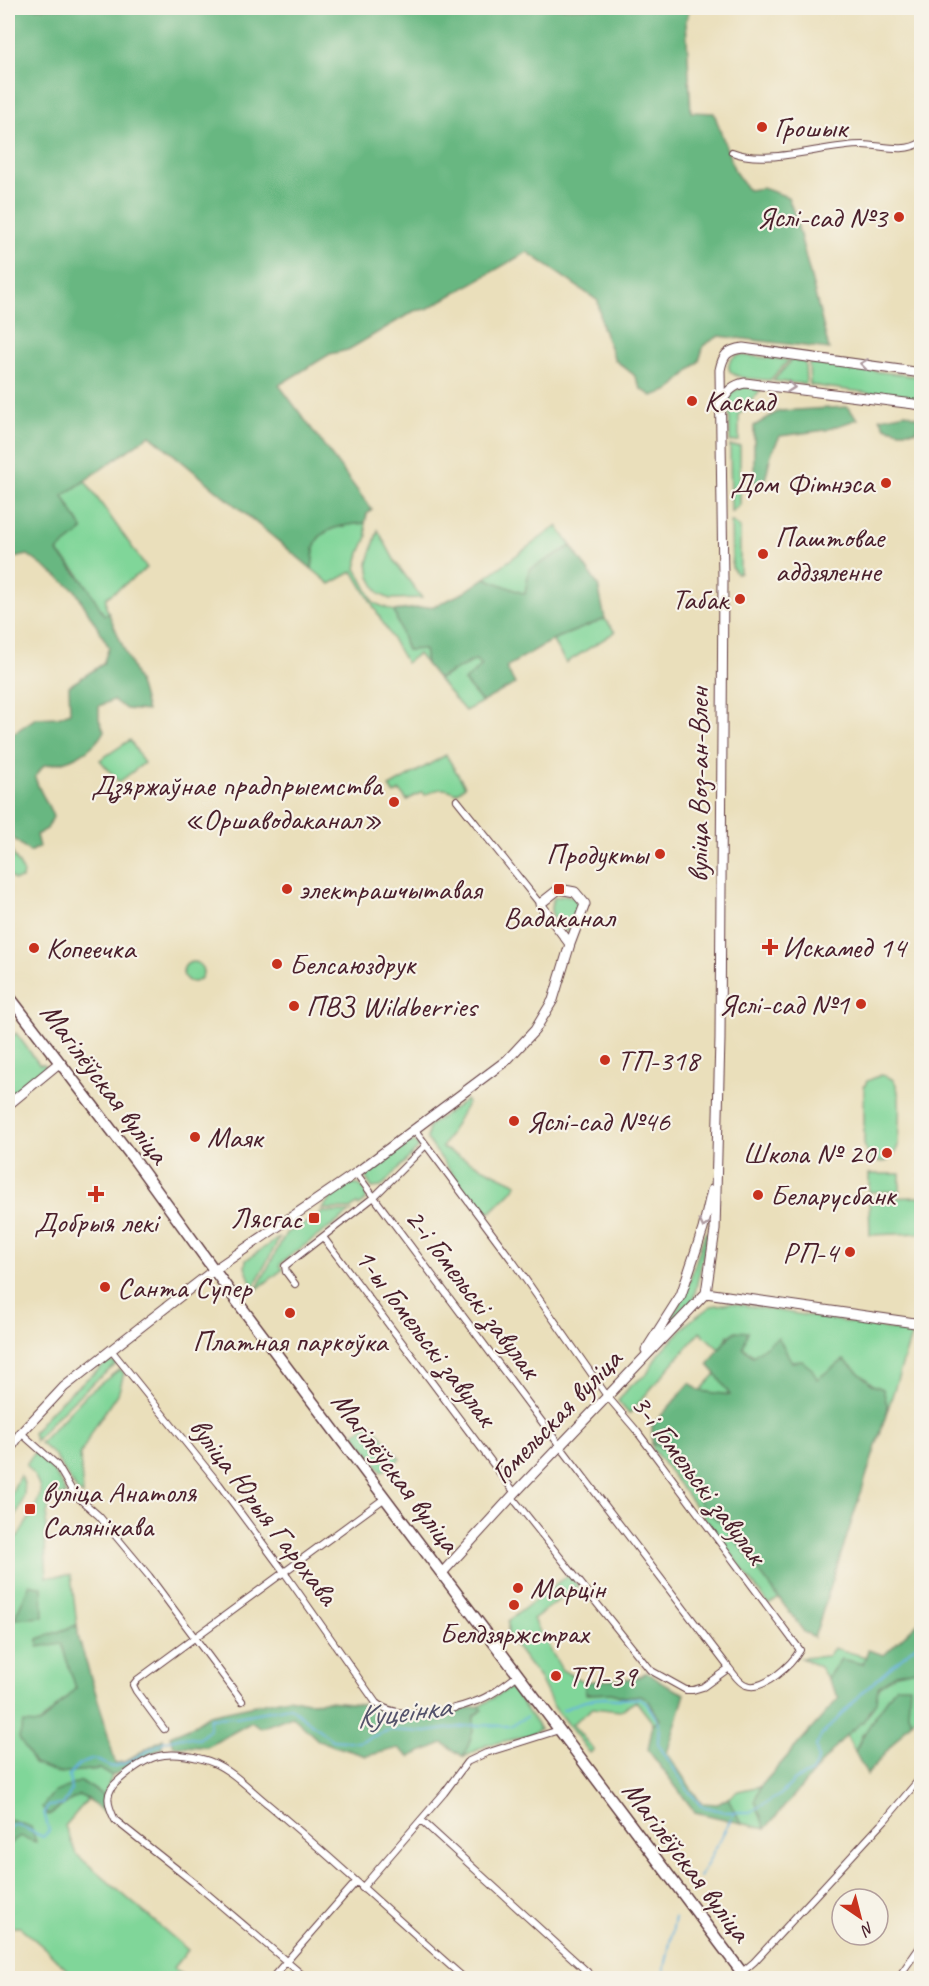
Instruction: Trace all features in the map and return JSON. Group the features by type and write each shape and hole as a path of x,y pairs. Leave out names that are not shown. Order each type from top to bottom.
{"main road":[{"name":"вуліца Воз-ан-Влен","path":"706,1293 715,1230 717,1167 723,820 720,370 723,357 731,350 743,348 921,373"},
{"path":"721,403 727,392 735,385 745,382 921,405"},
{"path":"8,1452 21,1433 64,1387 111,1350 214,1270 356,1173 507,1060 535,1030 553,1000 585,904 581,897 568,890 558,890 540,904 570,944"},
{"name":"Магілёўская вуліца","path":"8,995 136,1162 214,1270 743,1976"},
{"path":"8,1105 59,1063"},
{"name":"вуліца Воз-ан-Влен","path":"631,1372 681,1295 703,1229 717,1167"},
{"path":"706,1293 921,1324"},
{"name":"Гомельская вуліца","path":"442,1573 706,1293"}],"street":[{"path":"732,152 744,156 772,156 861,145 901,148 921,142"},
{"path":"457,800 540,904"},
{"name":"3-і Гомельскі завулак","path":"415,1130 514,1263 607,1396 636,1430 800,1650"},
{"path":"295,1284 286,1272 285,1266 374,1197 426,1145"},
{"name":"2-і Гомельскі завулак","path":"356,1173 560,1446 743,1685 752,1687 767,1683 800,1650"},
{"name":"1-ы Гомельскі завулак","path":"323,1237 514,1495 650,1670 686,1690 693,1690 703,1687 729,1668"},
{"name":"вуліца Юрыя Гарохава","path":"111,1350 219,1484 376,1703 395,1713 436,1711 475,1702 518,1675"},
{"path":"21,1433 57,1466 74,1494 99,1516 149,1576 242,1701"},
{"path":"164,1729 134,1685 137,1680 385,1498"},
{"path":"362,1888 467,1762 486,1753 559,1730"},
{"path":"306,1978 198,1886 115,1820 109,1809 107,1796 112,1785 158,1755 169,1754 204,1759 226,1770 291,1824 464,1978"},
{"path":"743,1976 878,1828 921,1776"},
{"path":"421,1820 594,1978"},
{"path":"272,1978 356,1882"},
{"path":"898,1978 921,1944"}],"green space":[{"path":"8,8 690,8 686,20 691,112 714,113 735,172 748,190 763,188 788,197 796,219 829,349 719,336 704,345 699,361 670,390 652,396 641,389 634,375 615,360 602,327 598,301 527,252 427,309 414,311 348,350 330,354 279,385 372,510 367,514 365,523 336,528 323,534 315,545 312,569 150,435 63,496 83,530 57,551 88,587 104,615 109,614 140,686 147,711 126,709 113,700 99,706 99,719 104,731 93,745 78,756 44,765 35,777 53,817 47,829 36,835 39,847 30,852 8,834 8,737 36,718 58,717 70,712 69,686 103,664 109,647 75,590 28,555 8,559"},
{"path":"739,355 789,360 770,380 751,379 733,374 729,370 733,357"},
{"path":"792,360 805,362 806,384 773,381"},
{"path":"809,363 921,377 921,400 810,385"},
{"path":"744,386 762,388 739,415 739,441 730,442 729,397 732,392"},
{"path":"847,407 858,419 826,430 780,436 771,454 764,485 754,482 754,426 779,411"},
{"path":"906,413 921,419 916,431 900,431 885,427 880,418"},
{"path":"730,446 740,446 740,505 731,512"},
{"path":"85,481 147,568 106,598 109,614 104,615 78,573 57,551 83,530 63,496"},
{"path":"731,521 740,528 740,573 736,573 732,567"},
{"path":"365,523 367,537 356,568 374,603 394,611 407,650 424,649 426,664 418,654 406,663 353,571 330,584 312,569 315,545 323,534 336,528"},
{"path":"557,526 571,546 529,570 525,595 485,578"},
{"path":"378,530 396,563 422,598 390,599 379,594 370,577 368,562"},
{"path":"571,546 598,585 605,619 552,640 506,667 515,684 482,702 464,681 482,665 475,660 438,679 426,664 424,649 407,650 394,611 434,606 463,593 485,578 525,594 529,570"},
{"path":"605,619 615,632 566,663 552,640"},
{"path":"476,660 483,665 464,681 482,702 465,711 438,679"},
{"path":"130,740 144,763 119,782 100,760"},
{"path":"446,755 465,786 456,793 440,789 425,795 422,792 407,800 400,791 394,794 389,787"},
{"path":"8,846 23,871 22,879 14,880 8,873"},
{"path":"566,895 575,898 580,906 571,929 566,932 553,917 551,908 554,898"},
{"path":"193,962 200,965 203,972 200,979 193,982 186,979 183,972 186,965"},
{"path":"16,1033 39,1064 44,1064 47,1068 8,1100 8,1068 11,1066 8,1061 8,1039"},
{"path":"881,1075 894,1081 897,1087 899,1112 898,1146 890,1159 885,1162 875,1161 867,1152 864,1144 864,1087 867,1081"},
{"path":"466,1100 468,1102 442,1148 517,1184 491,1212 478,1209 427,1139 429,1126"},
{"path":"407,1141 415,1142 419,1147 381,1187 372,1188 366,1178 367,1172"},
{"path":"869,1174 900,1174 900,1191 869,1192"},
{"path":"351,1183 363,1188 366,1200 350,1209 322,1209 333,1196"},
{"path":"921,1197 921,1233 870,1235 869,1198"},
{"path":"322,1212 351,1212 283,1261 280,1265 283,1269 256,1290 286,1233 314,1221"},
{"path":"705,1233 708,1233 693,1302 659,1338 685,1295"},
{"path":"280,1237 253,1288 245,1267 246,1260"},
{"path":"731,1303 912,1333 888,1409 883,1389 873,1385 844,1360 817,1379 792,1363 754,1356 728,1335 720,1350 700,1332 629,1414 618,1401 630,1386 647,1374 657,1356 689,1322 711,1306"},
{"path":"736,1331 748,1332 743,1348 753,1356 778,1337 792,1362 802,1361 812,1369 817,1379 844,1360 873,1385 883,1389 888,1409 814,1638 804,1632 727,1528 702,1507 677,1456 652,1443 652,1426 690,1383 700,1391 730,1395 708,1365 725,1341"},
{"path":"109,1361 117,1364 74,1400 35,1441 33,1433 41,1422 68,1394"},
{"path":"120,1369 124,1373 119,1391 96,1425 80,1455 83,1495 77,1491 55,1456 40,1443 87,1394"},
{"path":"716,1374 731,1395 700,1391"},
{"path":"372,1423 400,1459 382,1472 354,1433"},
{"path":"652,1443 677,1456 702,1507 727,1528 779,1598 769,1605 653,1449"},
{"path":"35,1451 61,1482 67,1495 52,1495 49,1504 45,1535 47,1577 71,1575 77,1625 38,1639 38,1646 61,1642 76,1688 39,1724 19,1738 26,1749 58,1773 100,1769 112,1776 104,1796 81,1781 49,1815 79,1795 88,1799 65,1826 76,1854 188,1950 174,1968 186,1978 75,1978 20,1927 8,1927 8,1845 20,1835 35,1841 11,1820 8,1823 8,1539 18,1536 39,1496 39,1484 26,1465"},
{"path":"20,1475 24,1495 20,1508 8,1525 8,1500"},
{"path":"569,1574 578,1586 533,1619 562,1670 584,1682 587,1694 612,1693 623,1697 641,1695 649,1701 660,1720 653,1723 636,1701 620,1711 593,1708 572,1724 594,1750 590,1753 554,1707 540,1679 508,1636 508,1621"},
{"path":"30,1584 42,1587 43,1617 14,1619"},
{"path":"921,1620 921,1666 916,1670 896,1674 878,1687 876,1702 863,1722 846,1735 765,1829 755,1800 761,1786 839,1698 827,1678 841,1659 863,1664 868,1650 884,1655"},
{"path":"77,1625 79,1640 115,1763 124,1762 163,1739 162,1748 112,1776 100,1769 58,1773 34,1764 19,1738 23,1723 40,1724 76,1688 61,1643 38,1647 38,1639"},
{"path":"834,1648 866,1657 863,1664 841,1659 827,1678 820,1667 801,1658 828,1656"},
{"path":"921,1666 921,1710 912,1721 908,1714 909,1687 862,1735 855,1752 846,1735 859,1725 872,1709 878,1687 896,1674 915,1670"},
{"path":"647,1672 665,1685 685,1694 667,1753 701,1803 718,1804 728,1798 741,1823 695,1812 648,1750 653,1723 660,1720 649,1701 641,1695 623,1697 612,1693 586,1694 584,1682 637,1678"},
{"path":"896,1686 910,1686 908,1714 912,1721 867,1775 855,1752 869,1726"},
{"path":"511,1687 540,1729 528,1736 487,1745 464,1757 473,1731 474,1716 482,1710 480,1706"},
{"path":"288,1698 308,1702 328,1701 373,1705 393,1718 434,1715 480,1706 482,1710 474,1716 473,1731 464,1757 443,1743 409,1757 399,1748 366,1756 319,1741 292,1716 261,1728 252,1722 207,1747 174,1746 170,1736 191,1727 209,1715"},
{"path":"81,1781 104,1796 108,1816 88,1799 79,1795 48,1815 42,1807 53,1793"},
{"path":"761,1786 755,1800 765,1829 741,1823 728,1798 738,1791"},
{"path":"10,1820 31,1827 36,1842 20,1836 8,1845"}],"waterway":[{"name":"Куцеінка","path":"563,1710 594,1699 639,1698 647,1704 659,1723 658,1744 687,1789 701,1806 726,1812 750,1812 780,1795 795,1780 812,1772 818,1760 816,1746 821,1736 866,1689 922,1640"},
{"name":"Куцеінка","path":"8,1828 16,1824 43,1837 49,1831 44,1812 48,1806 63,1805 71,1791 69,1775 78,1765 94,1759 112,1767 126,1763 166,1741 182,1737 199,1739 209,1730 210,1718 236,1717 290,1707 332,1740 359,1742 389,1730 426,1732 474,1725 510,1726 526,1717"},
{"path":"700,1877 734,1813"},
{"path":"663,1978 675,1917"}],"place":[{"name":"Грошык","path":"762,127"},
{"name":"Яслі-сад №3","path":"899,217"},
{"name":"Каскад","path":"692,401"},
{"name":"Дом Фітнэса","path":"886,483"},
{"name":"Паштовае аддзяленне","path":"763,554"},
{"name":"Табак","path":"740,599"},
{"name":"Дзяржаўнае прадпрыемства «Оршаводаканал»","path":"394,802"},
{"name":"Продукты","path":"660,854"},
{"name":"электрашчытавая","path":"287,889"},
{"name":"Вадаканал","path":"559,889"},
{"name":"Искамед 14","path":"770,947"},
{"name":"Копеечка","path":"34,948"},
{"name":"Белсаюздрук","path":"277,964"},
{"name":"Яслі-сад №1","path":"861,1004"},
{"name":"ПВЗ Wildberries","path":"294,1006"},
{"name":"ТП-318","path":"605,1060"},
{"name":"Яслі-сад №46","path":"514,1121"},
{"name":"Маяк","path":"195,1137"},
{"name":"Школа № 20","path":"887,1153"},
{"name":"Добрыя лекі","path":"96,1194"},
{"name":"Беларусбанк","path":"758,1195"},
{"name":"Лясгас","path":"314,1218"},
{"name":"РП-4","path":"850,1252"},
{"name":"Санта Супер","path":"105,1287"},
{"name":"Платная паркоўка","path":"290,1313"},
{"name":"вуліца Анатоля Салянікава","path":"30,1509"},
{"name":"Марцін","path":"518,1588"},
{"name":"Белдзяржстрах","path":"514,1605"},
{"name":"ТП-39","path":"556,1676"}]}
